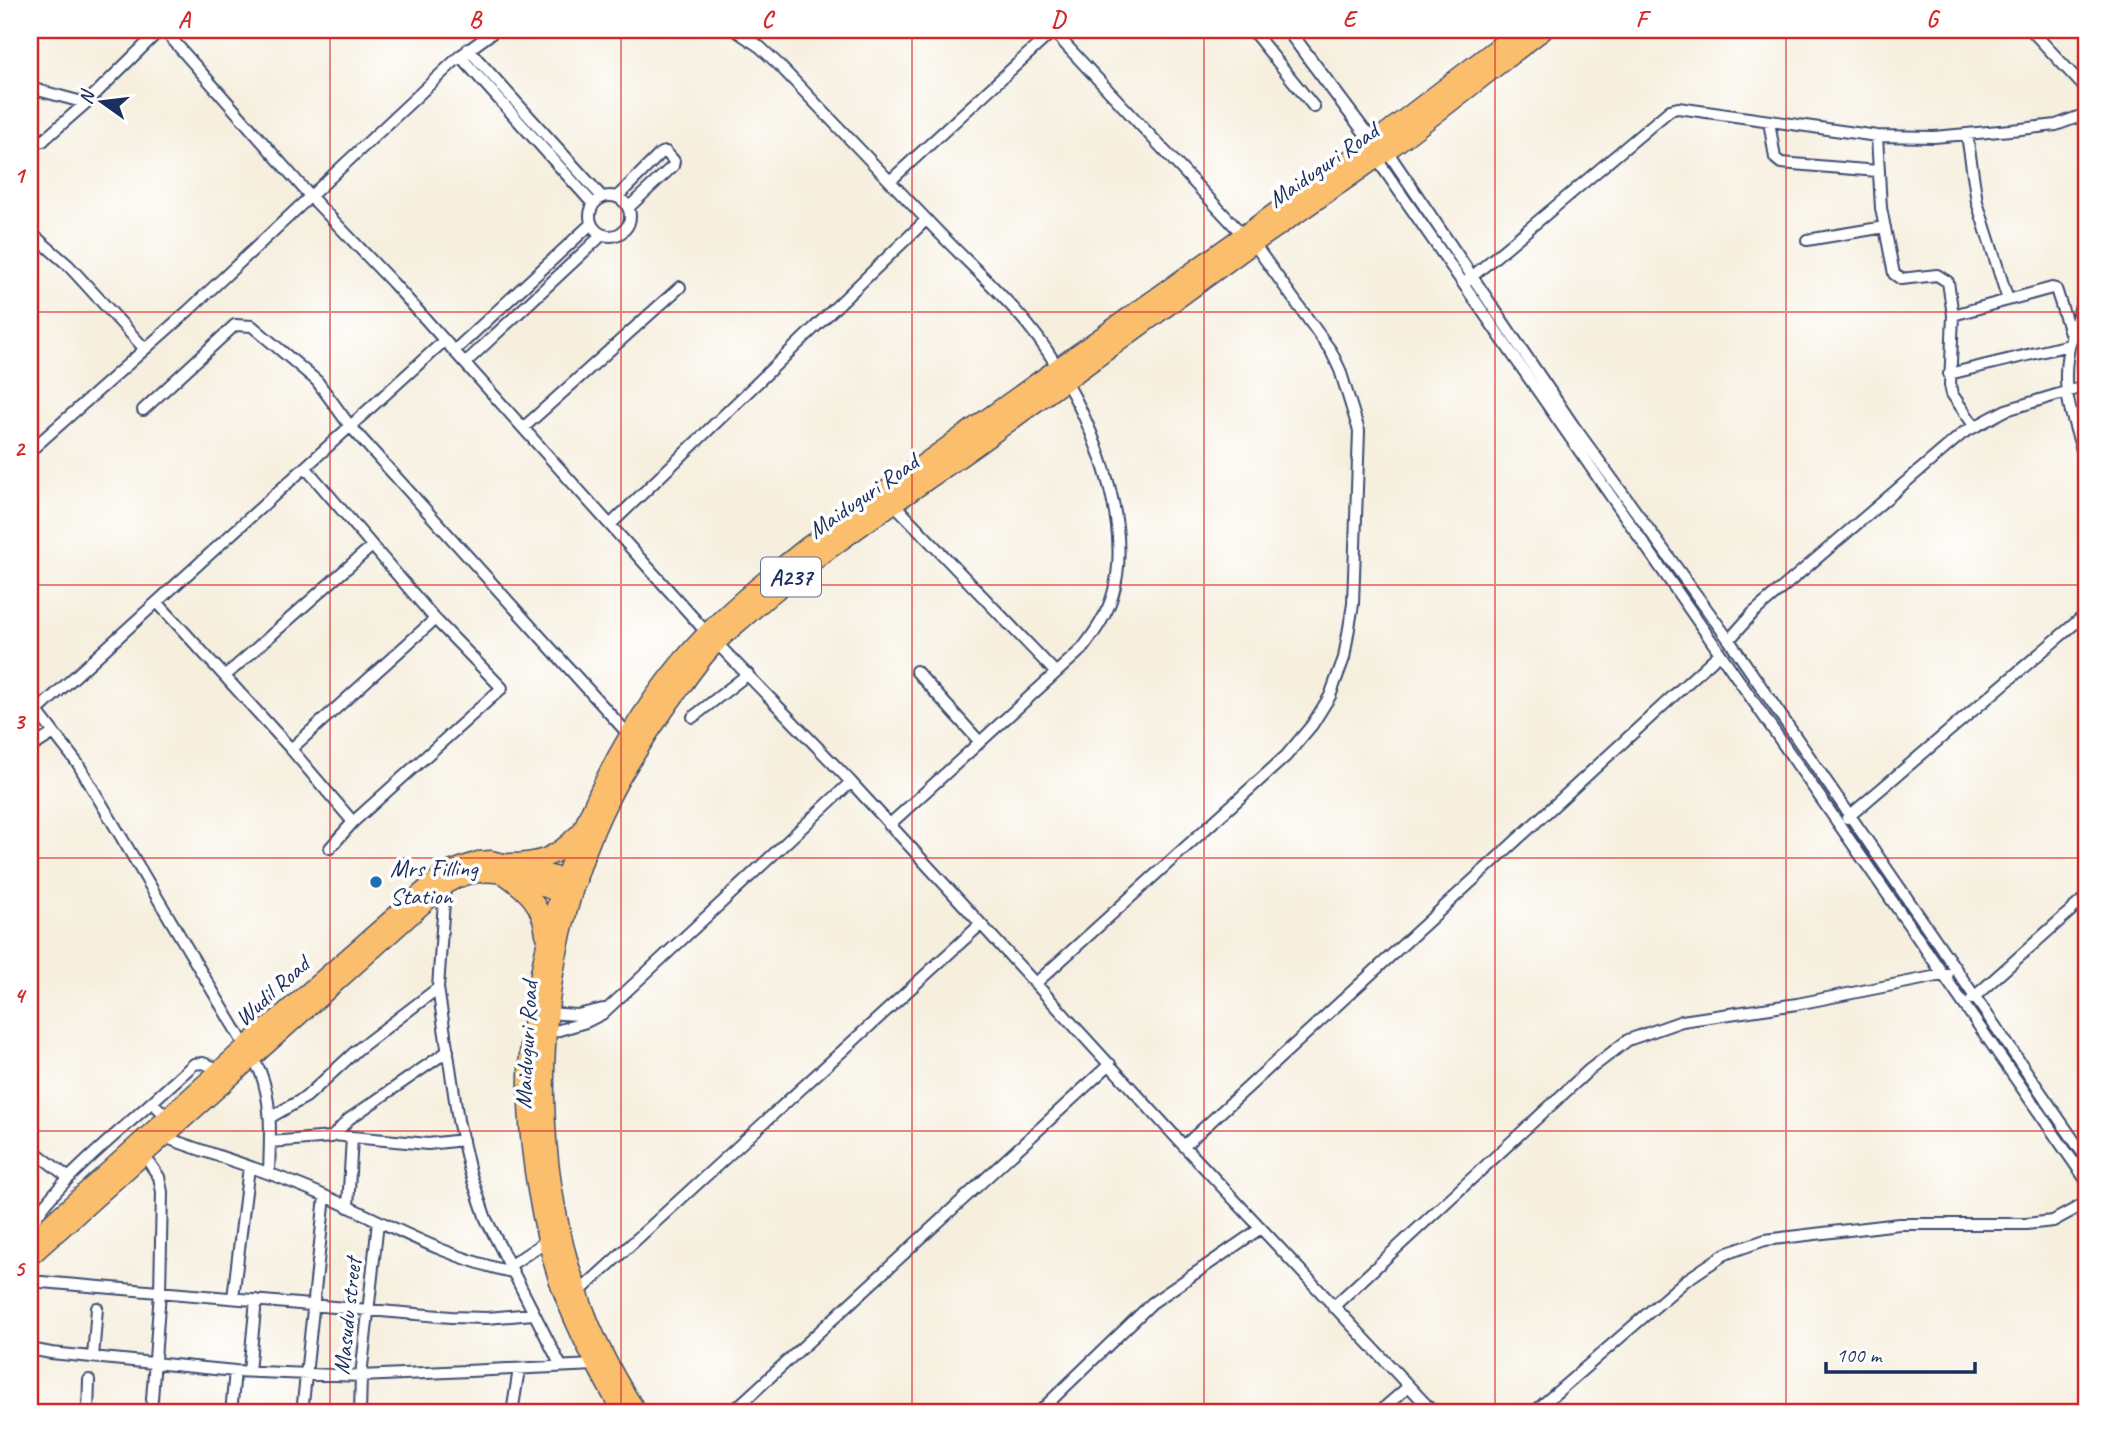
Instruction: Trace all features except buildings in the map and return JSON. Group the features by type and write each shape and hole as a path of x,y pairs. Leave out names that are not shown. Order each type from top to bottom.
{"highway":[{"name":"Maiduguri Road","path":"622,1413 595,1365 571,1313 553,1260 533,1161 529,1070 534,1010 546,942 568,888 618,783 646,735 712,637 1374,145 1520,30"},
{"name":"Maiduguri Road","path":"1374,145 1544,30"},
{"name":"Maiduguri Road","path":"638,1413 602,1350 578,1293 565,1251 547,1143 547,1013 568,888 584,827 629,735 649,705 768,578 808,546 1063,374"},
{"path":"546,942 542,915 537,903 506,868 540,860 560,851 584,827"}],"main road":[{"name":"Wudil Road","path":"30,1258 144,1156 249,1051 415,903 444,872 461,864 491,859 506,868 568,888"},
{"name":"Wudil Road","path":"415,903 444,886 481,872 506,868"},
{"name":"Wudil Road","path":"30,1241 219,1069 249,1051"}],"street":[{"path":"30,142 43,141 162,30 712,637 851,782 1111,1063 1184,1146 1434,1413"},
{"path":"30,451 188,311 464,53 496,30"},
{"path":"735,30 760,47 779,65 1027,324 1063,374 1094,439 1108,480 1119,543 1114,593 1100,625 1082,649 889,825"},
{"path":"890,181 1052,30 1248,239 1331,351 1340,370 1359,431 1353,604 1344,658 1331,696 1312,725 1286,756 1036,983"},
{"path":"1252,30 1314,107"},
{"path":"1288,30 1374,145 1720,653 2086,1180"},
{"path":"2032,30 2086,89"},
{"path":"464,53 597,200"},
{"path":"30,88 86,103"},
{"path":"1467,281 1670,110 1689,108 1877,136 1967,135 2056,125 2086,114"},
{"path":"1769,121 1777,161 1878,171"},
{"path":"1967,135 1977,202 2008,300"},
{"path":"1877,136 1878,171 1885,226 1895,276 1900,279 1937,275 1948,282 1952,315 1949,373 1952,394 1975,427"},
{"path":"597,200 617,197 661,153 666,152 674,161 673,166 628,208"},
{"path":"597,200 589,214 591,224 602,235 613,236 622,232 629,223 628,208 617,197"},
{"path":"610,525 926,220"},
{"path":"454,351 591,224"},
{"path":"1807,240 1885,226"},
{"path":"30,232 68,265 145,348"},
{"path":"465,363 602,235"},
{"path":"546,267 556,278"},
{"path":"1467,281 1729,640 2086,1157"},
{"path":"523,428 680,287"},
{"path":"1952,315 2052,288 2056,289 2071,342"},
{"path":"2086,290 2071,342 2066,374 2067,393 2086,464"},
{"path":"142,410 235,325 252,326 317,381 350,426 629,735"},
{"path":"269,1173 271,1117 265,1083 249,1051 78,764 34,707 157,602 445,340"},
{"path":"1949,373 2071,342"},
{"path":"1729,640 1753,613 1963,433 2006,410 2086,386"},
{"path":"305,467 435,619 502,688 353,822 330,848"},
{"path":"894,504 1056,673"},
{"path":"225,676 372,546"},
{"path":"157,602 291,749 353,822"},
{"path":"1839,823 2086,614"},
{"path":"291,749 435,619"},
{"path":"1184,1146 1720,653"},
{"path":"916,671 979,741"},
{"path":"694,717 748,674"},
{"path":"30,748 54,733"},
{"path":"546,1034 586,1022 609,1007 851,782"},
{"path":"444,886 438,988 470,1172 486,1220 561,1366"},
{"path":"1965,1005 2086,897"},
{"path":"578,1293 981,924"},
{"path":"1333,1307 1589,1070 1628,1040 1682,1021 1797,1003 1958,972"},
{"path":"271,1117 306,1097 357,1050 438,988"},
{"path":"547,1013 577,1014 609,1007"},
{"path":"270,1142 328,1138 335,1135 349,1119 448,1051"},
{"path":"30,1231 37,1214 69,1178 194,1064 203,1063 219,1069"},
{"path":"731,1413 1111,1063"},
{"path":"152,1102 166,1116"},
{"path":"335,1135 428,1144 463,1140"},
{"path":"164,1137 269,1173 325,1196 378,1223 481,1264 511,1269 548,1240"},
{"path":"348,1207 352,1138"},
{"path":"30,1148 69,1178"},
{"path":"144,1156 153,1166 162,1192 160,1292 151,1413"},
{"path":"91,1158 105,1174"},
{"path":"233,1298 249,1167"},
{"path":"302,1413 325,1196"},
{"path":"1533,1413 1685,1281 1726,1254 1765,1240 1899,1224 2026,1224 2053,1221 2086,1203"},
{"name":"Masudu street","path":"360,1413 361,1376 378,1223"},
{"path":"1038,1413 1152,1303 1261,1228"},
{"path":"30,1281 451,1317 487,1318 533,1314"},
{"path":"249,1371 256,1300"},
{"path":"93,1356 97,1308"},
{"path":"30,1349 235,1371 361,1376 595,1365"},
{"path":"512,1413 519,1369"},
{"path":"230,1413 235,1371"},
{"path":"88,1413 89,1380"},
{"path":"1378,1413 1409,1386"}],"place":[{"name":"Mrs Filling Station","path":"376,882"}]}
